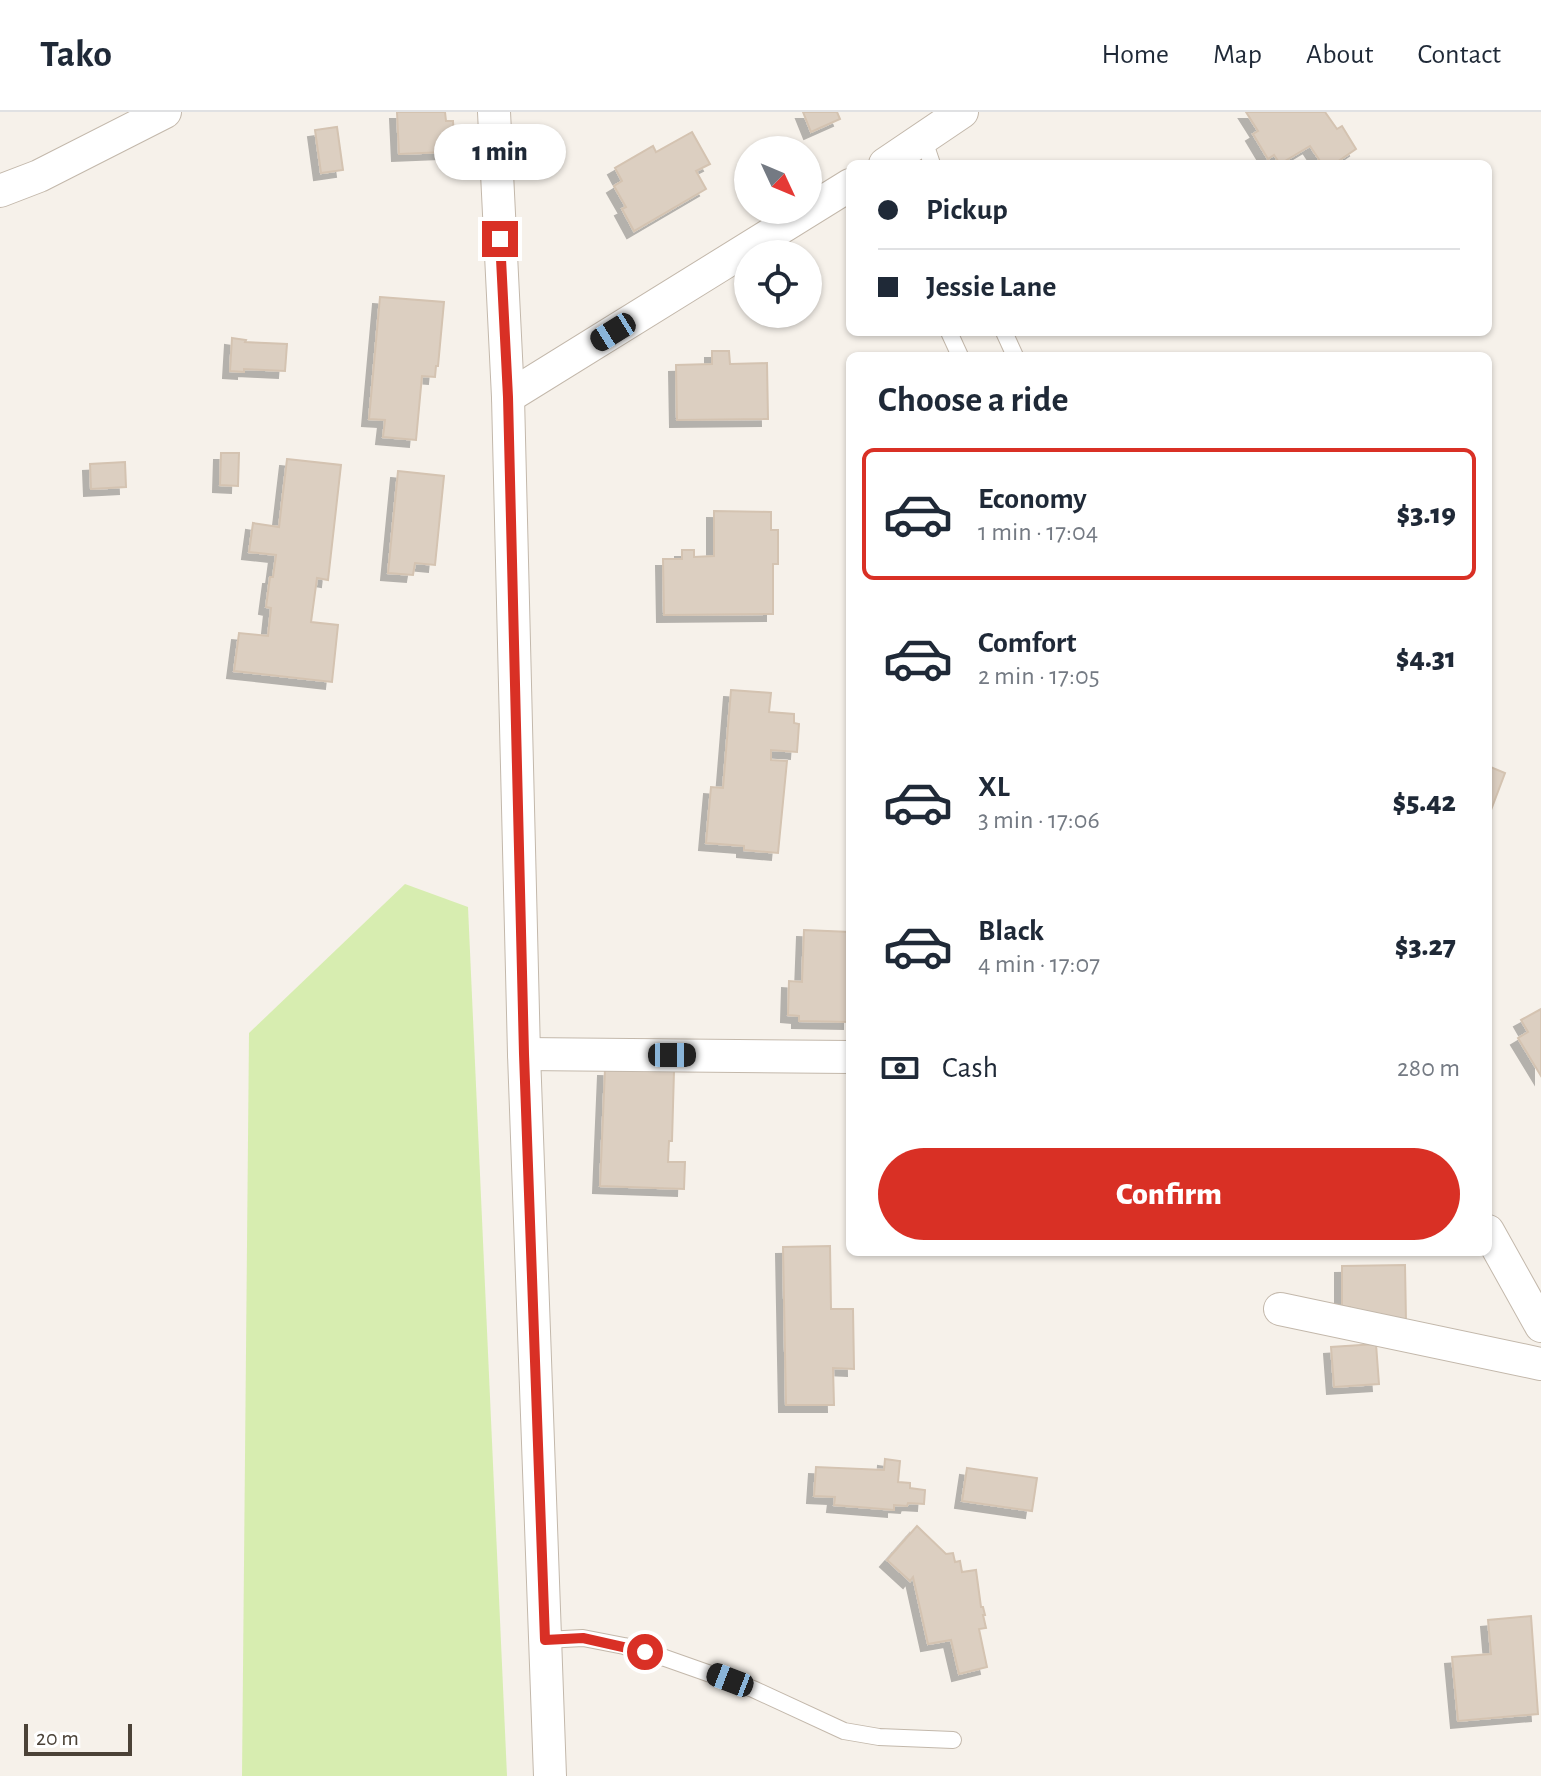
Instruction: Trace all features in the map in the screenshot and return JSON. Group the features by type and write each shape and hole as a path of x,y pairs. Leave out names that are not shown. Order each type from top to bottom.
{"street":[{"path":"0,191 39,176 165,112"},
{"path":"494,112 508,397 524,1054 550,1776"},
{"path":"899,160 928,152 962,112"},
{"path":"508,397 846,187"},
{"path":"524,1054 846,1057"},
{"path":"1492,1238 1541,1326"},
{"path":"1280,1309 1541,1364"}],"lane":[{"path":"545,1640 583,1638 665,1658 753,1689 844,1731 879,1737 953,1740"}],"green space":[{"path":"405,884 468,907 507,1776 242,1776 249,1033"}],"building":[{"path":"397,112 445,112 446,121 453,121 454,138 445,138 446,152 399,154"},
{"path":"803,112 837,112 840,119 811,132"},
{"path":"1246,112 1325,112 1337,129 1342,126 1356,149 1340,160 1319,160 1310,146 1287,160 1277,160 1274,155 1268,159 1253,134 1258,131"},
{"path":"337,127 343,170 321,173 315,130"},
{"path":"692,132 710,164 696,171 706,189 634,231 622,209 626,207 614,186 622,181 615,168 653,146 656,152"},
{"path":"380,297 444,302 435,377 422,376 416,440 383,437 385,420 369,419"},
{"path":"232,338 245,342 287,344 285,371 230,371"},
{"path":"712,351 729,351 730,364 767,363 768,419 677,420 676,365 712,364"},
{"path":"221,453 239,453 238,486 220,485"},
{"path":"287,459 341,465 328,580 317,578 311,622 338,625 332,682 234,671 239,633 268,636 271,608 266,607 276,555 249,552 253,523 279,527"},
{"path":"125,462 126,487 91,489 90,464"},
{"path":"398,471 444,476 435,565 415,563 413,575 388,573"},
{"path":"714,511 771,512 771,530 778,530 778,564 773,564 773,614 664,615 663,559 682,559 682,550 694,550 694,557 714,556"},
{"path":"731,690 771,693 769,712 794,714 794,723 799,724 797,752 771,750 771,760 787,761 778,853 706,843 711,787 723,788"},
{"path":"1492,768 1505,773 1492,807"},
{"path":"804,930 846,932 846,1022 799,1021 799,1016 788,1015 789,981 802,982"},
{"path":"1541,1009 1541,1076 1518,1038 1528,1032 1521,1020"},
{"path":"605,1069 674,1071 672,1141 669,1141 668,1162 685,1162 684,1189 600,1186"},
{"path":"830,1246 831,1309 853,1309 854,1369 833,1368 834,1405 786,1405 783,1247"},
{"path":"1405,1265 1406,1322 1350,1321 1350,1307 1342,1307 1342,1266"},
{"path":"1376,1344 1379,1384 1334,1387 1331,1347"},
{"path":"885,1459 900,1461 898,1482 910,1483 910,1488 925,1490 924,1504 894,1505 894,1510 834,1505 835,1497 814,1496 816,1467 884,1470"},
{"path":"967,1468 1037,1478 1032,1511 962,1501"},
{"path":"917,1526 946,1554 953,1553 955,1562 960,1561 962,1572 976,1570 985,1615 986,1628 979,1629 987,1667 959,1674 951,1640 928,1644 913,1577 910,1581 887,1560"},
{"path":"1531,1616 1538,1714 1458,1721 1452,1657 1491,1654 1488,1620"}],"route":[{"path":"500,239 508,397 524,1054 545,1640 583,1638 645,1652"}]}
